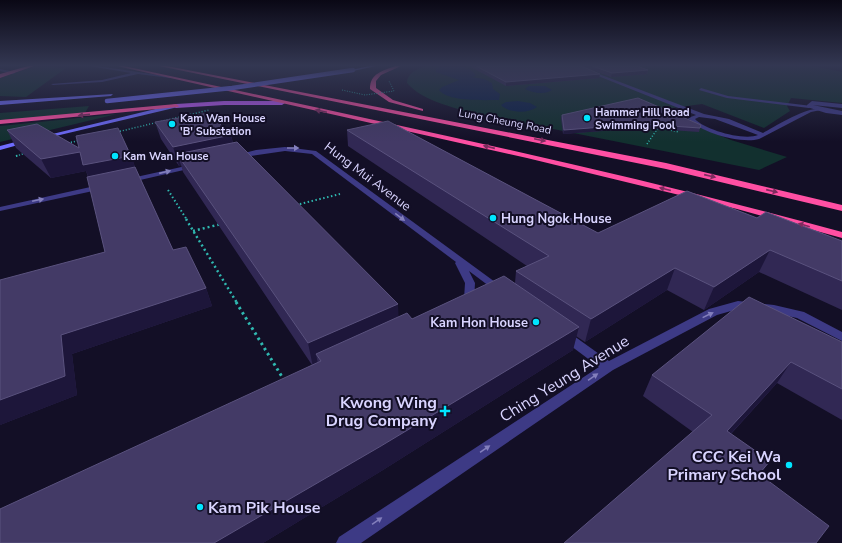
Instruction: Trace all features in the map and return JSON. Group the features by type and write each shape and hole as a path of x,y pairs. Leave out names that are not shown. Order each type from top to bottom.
{"highway":[{"path":"237,91 282,103 581,169 740,207 842,235"},
{"name":"Lung Cheung Road","path":"288,91 501,132 666,166 842,208"},
{"path":"376,91 391,101 411,108 501,132"},
{"path":"0,122 176,106"}],"main road":[{"path":"0,103 146,91"},
{"path":"0,109 107,101 200,91"},
{"path":"39,138 176,106 224,103 282,103"},
{"path":"0,148 31,140"}],"street":[{"path":"640,91 704,116 721,119 763,135"},
{"path":"709,91 727,97 842,113"},
{"path":"704,116 691,118 695,122 733,138 750,139 773,130 809,109 812,103 842,106"},
{"name":"Hung Mui Avenue","path":"224,159 261,151 300,148 314,152 459,261 509,296"},
{"path":"0,209 202,164"},
{"path":"455,307 469,301 470,283 459,261"},
{"name":"Ching Yeung Avenue","path":"345,543 608,367 713,312 738,305 774,309 800,315 842,337"},
{"path":"553,327 608,367"}],"path":[{"path":"348,91 364,95 391,91"},
{"path":"115,132 214,109"},
{"path":"652,128 683,133"},
{"path":"649,141 658,128"},
{"path":"62,145 85,139"},
{"path":"16,156 31,152"},
{"path":"158,174 267,350 287,386"},
{"path":"293,206 363,188"},
{"path":"193,231 224,223"}],"green space":[{"path":"0,91 34,91 26,97 0,96"},
{"name":"Hammer Hill Road Swimming Pool","path":"416,91 842,91 842,103 791,98 787,106 790,111 764,128 702,104 657,110 731,140 787,157 759,170 468,112 427,98"},
{"path":"89,106 85,113 0,123 0,113"},
{"path":"117,114 0,142 0,126"}],"water":[{"path":"441,91 496,91 500,94 499,100 467,100 450,97"},
{"path":"530,91 550,91 546,93"},
{"path":"518,101 530,103 537,107 529,111 518,112 508,110 501,105 506,102"}],"building":[{"path":"638,98 701,125 700,128 642,124 564,130 562,115"},
{"path":"209,113 231,135 173,147 155,122"},
{"path":"388,121 598,233 687,191 757,218 766,212 842,241 842,281 770,250 714,287 675,268 591,319 516,271 549,256 347,130"},
{"path":"37,124 79,148 76,136 118,128 131,156 83,165 80,152 41,159 7,130"},
{"path":"237,142 398,304 308,343 177,154"},
{"path":"135,167 173,250 186,247 206,288 61,335 65,376 0,400 0,280 105,252 87,177"},
{"path":"504,276 579,327 381,446 214,543 0,543 0,509 321,361 316,354 407,313 412,319"},
{"path":"749,297 842,342 842,389 791,362 727,431 770,461 759,474 829,526 816,543 564,543 712,415 652,375"}],"place":[{"name":"Hammer Hill Road Swimming Pool","path":"587,118"},
{"name":"Kam Wan House 'B' Substation","path":"172,124"},
{"name":"Kam Wan House","path":"115,156"},
{"name":"Hung Ngok House","path":"493,218"},
{"name":"Kam Hon House","path":"536,322"},
{"name":"Kwong Wing Drug Company","path":"445,411"},
{"name":"CCC Kei Wa Primary School","path":"789,465"},
{"name":"Kam Pik House","path":"200,507"}]}
